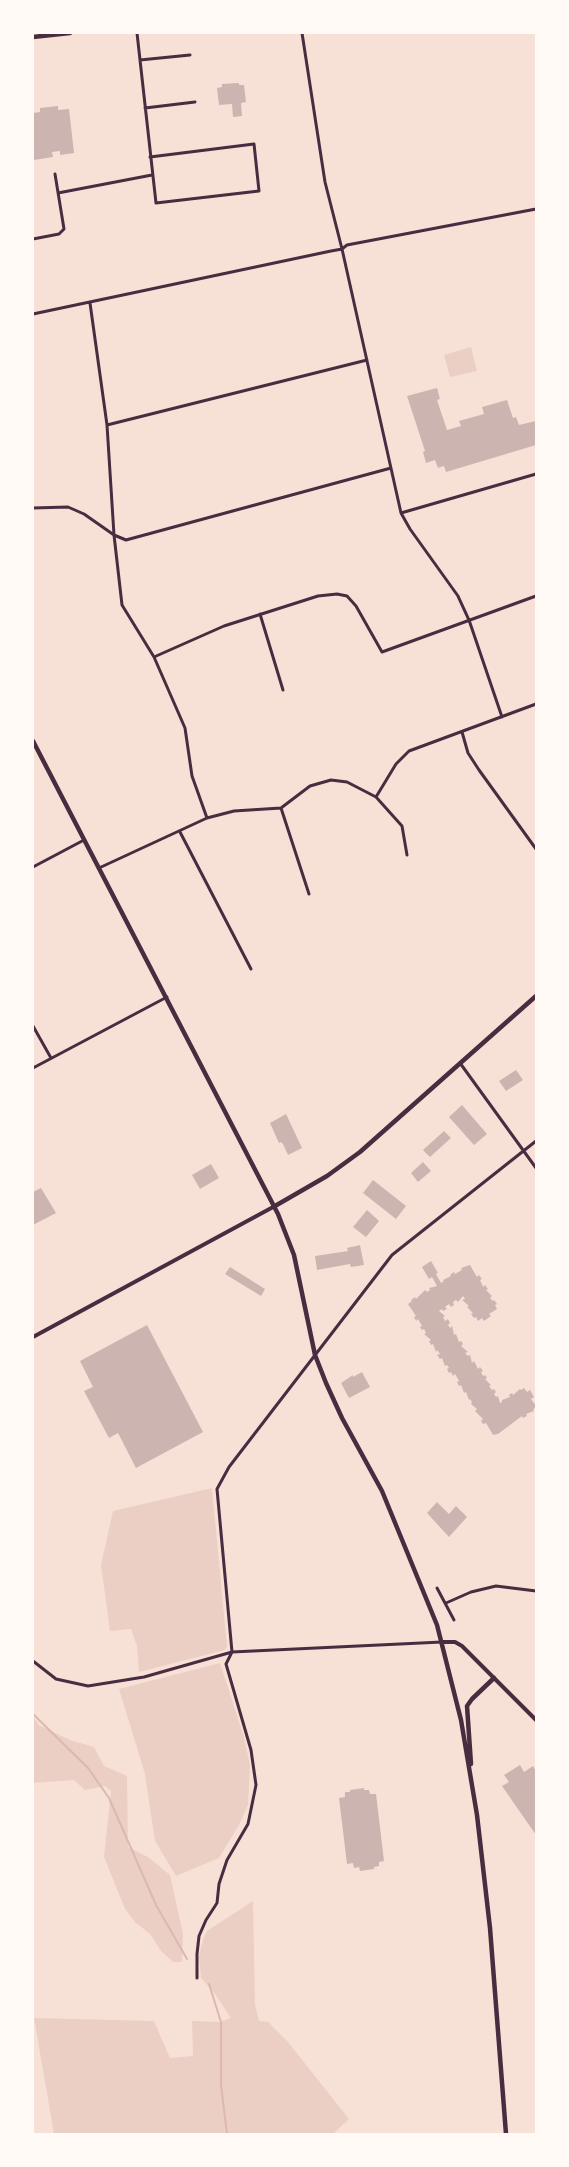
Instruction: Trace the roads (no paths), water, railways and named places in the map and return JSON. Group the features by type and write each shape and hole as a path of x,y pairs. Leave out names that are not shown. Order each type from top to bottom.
{"main road":[{"path":"33,37 70,33"},
{"path":"33,741 275,1206 294,1255 315,1355 342,1418 382,1491 431,1607 459,1710 471,1773 489,1928 506,2134"},
{"path":"275,1206 331,1173 360,1152 536,996"},
{"path":"471,1773 468,1706 472,1699 494,1678"}],"street":[{"path":"136,33 140,60 150,157 152,175 156,202 259,191 254,144 150,157"},
{"path":"302,33 325,182 401,513 458,596 469,620 502,717"},
{"path":"140,60 190,55"},
{"path":"145,108 195,102"},
{"path":"33,239 59,234 64,229 55,174"},
{"path":"58,193 152,175"},
{"path":"33,314 342,249 347,245 536,208"},
{"path":"90,303 107,425 114,536 122,605 154,657 185,728 192,776 207,818"},
{"path":"107,425 367,360"},
{"path":"33,508 68,507 84,514 114,536 126,540 391,468"},
{"path":"401,513 536,474"},
{"path":"154,657 224,626 318,596 337,594 347,596 356,606 382,652 536,596"},
{"path":"260,614 284,690"},
{"path":"376,797 396,764 409,752 536,704"},
{"path":"462,732 468,753 536,849"},
{"path":"99,868 207,818 234,811 281,808 310,786 331,780 347,782 376,797 402,826 407,855"},
{"path":"281,808 309,894"},
{"path":"180,832 250,969"},
{"path":"33,867 84,840"},
{"path":"33,1068 167,998"},
{"path":"33,1026 51,1058"},
{"path":"460,1063 536,1168"},
{"path":"198,1978 199,1936 217,1903 219,1884 227,1860 248,1824 256,1785 251,1750 226,1664 232,1652 218,1489 230,1467 392,1255 536,1141"},
{"path":"33,1337 275,1206"},
{"path":"446,1603 471,1592 496,1586 536,1591"},
{"path":"437,1588 454,1620"},
{"path":"33,1661 56,1679 88,1686 144,1677 232,1652 455,1642 462,1646 536,1720"}],"waterway":[{"path":"33,1714 88,1768 109,1798 156,1905 187,1959"},
{"path":"209,1984 221,2022 221,2085 227,2134"}]}
